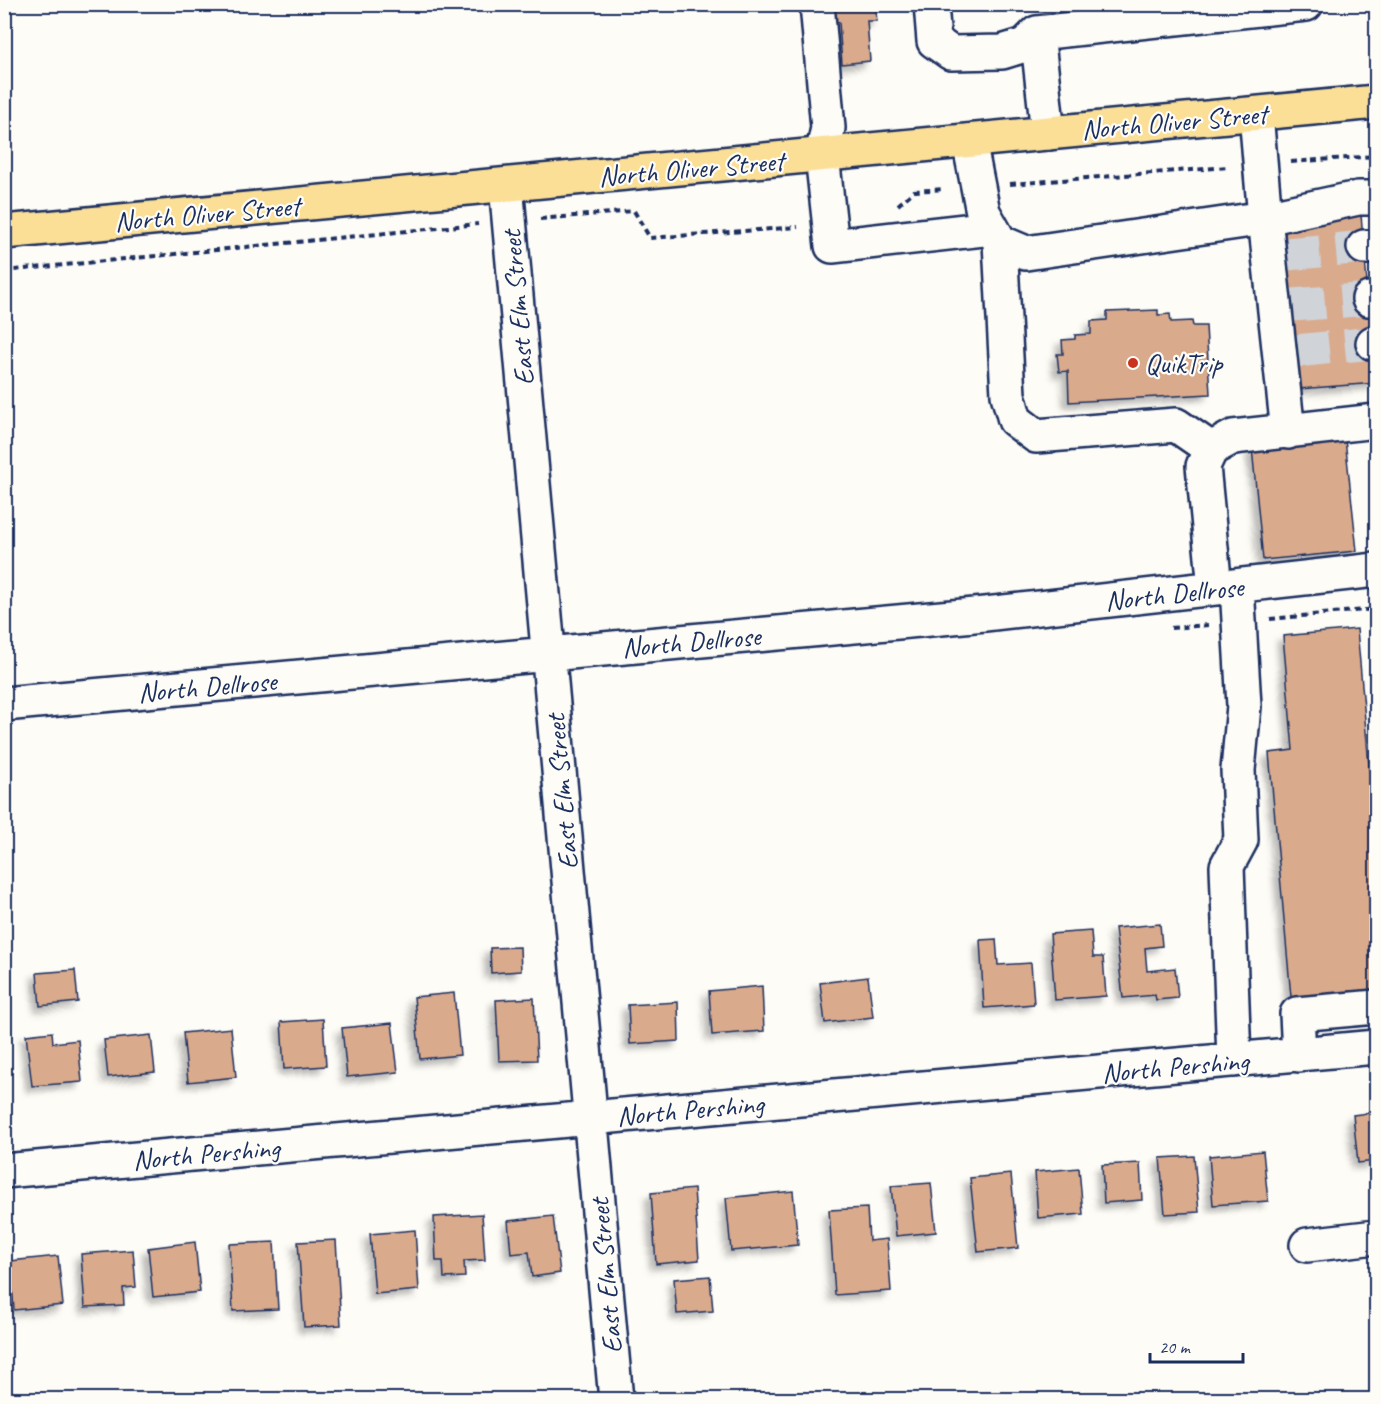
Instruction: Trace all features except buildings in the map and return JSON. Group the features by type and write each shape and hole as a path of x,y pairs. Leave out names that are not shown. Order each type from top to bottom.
{"main road":[{"name":"North Oliver Street","path":"4,232 1377,102"}],"street":[{"path":"817,4 828,128 822,155 832,246 996,235 1026,253 1061,250 1265,218 1358,198 1377,198"},
{"path":"931,4 934,41 951,53 1002,52 1025,45 1037,33 1306,4"},
{"path":"1037,33 1048,134"},
{"path":"1256,114 1265,218 1278,255 1288,352 1288,432"},
{"path":"969,141 983,212 996,235 1008,395 1015,420 1036,436 1176,425 1211,449"},
{"name":"East Elm Street","path":"506,185 616,1400"},
{"path":"1234,1060 1227,866 1241,840 1238,770 1244,706 1226,587 1203,466 1211,449 1233,437 1377,421"},
{"name":"North Dellrose","path":"4,704 985,614 1377,570"},
{"path":"1299,1054 1297,1014 1377,1007"},
{"name":"North Pershing","path":"4,1171 1377,1047"},
{"path":"1307,1245 1377,1238"}],"path":[{"path":"897,207 914,191 1377,156"},
{"path":"4,271 509,221 634,211 650,238 830,225"}],"tunnel":[{"path":"1287,254 1364,247"},
{"path":"1292,305 1369,299"},
{"path":"1296,351 1373,343"}],"place":[{"name":"QuikTrip","path":"1133,363"}]}
